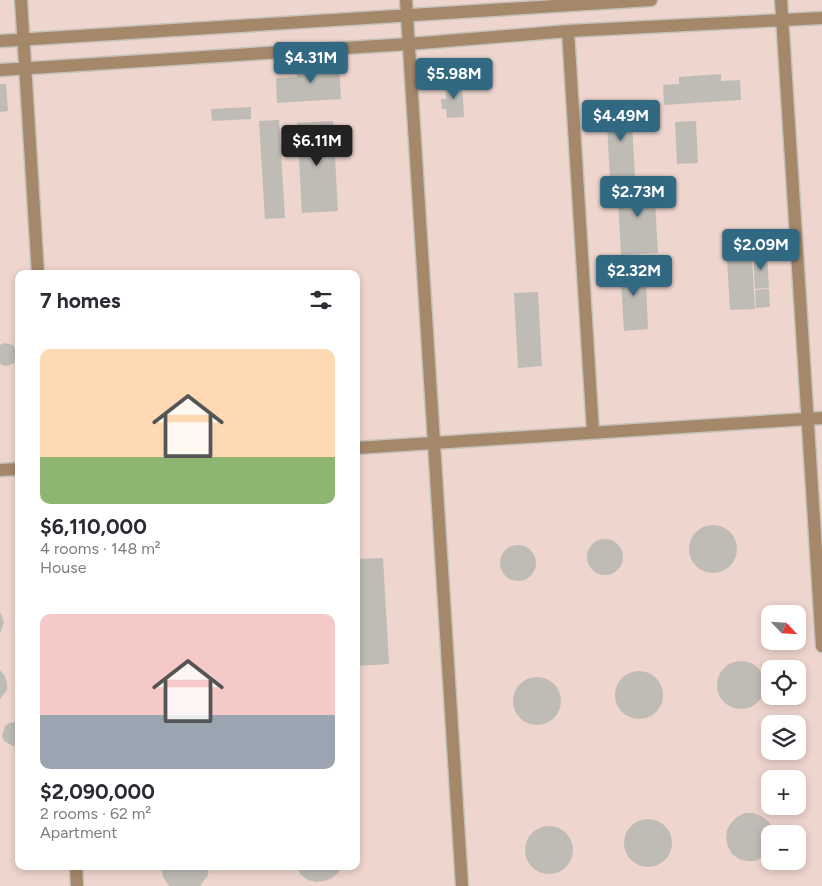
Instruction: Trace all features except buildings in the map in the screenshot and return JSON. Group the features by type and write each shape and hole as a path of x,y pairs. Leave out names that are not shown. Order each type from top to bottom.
{"lane":[{"path":"21,0 38,270"},
{"path":"406,0 462,886"},
{"path":"0,41 651,0"},
{"path":"781,0 822,646"},
{"path":"0,70 409,44 568,31 822,18"},
{"path":"568,31 593,432"},
{"path":"360,448 822,418"},
{"path":"0,470 15,469"},
{"path":"76,870 77,886"}],"shaded area":[{"path":"0,0 822,0 822,886 0,886"}]}
